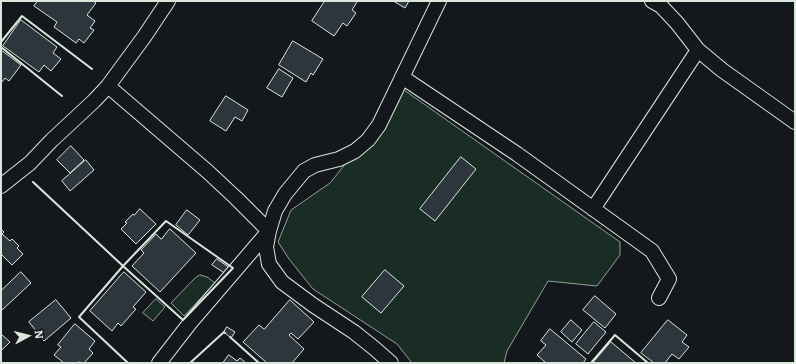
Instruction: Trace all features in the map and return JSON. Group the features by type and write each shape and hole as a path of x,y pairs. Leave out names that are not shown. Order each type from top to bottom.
{"street":[{"path":"1,186 30,163 108,86 144,38 168,1"},
{"path":"391,363 354,332 313,305 282,282 269,264 266,247 275,211 285,194 304,171 315,165 339,159 355,151 368,140 379,125 439,1"},
{"path":"652,1 660,6 677,23 698,50 722,70 795,122"},
{"path":"593,209 698,50"},
{"path":"402,77 517,154 652,250 669,279 659,298"},
{"path":"108,86 207,171 269,232"},
{"path":"159,363 190,323 269,232"}],"green space":[{"path":"404,90 620,242 620,255 597,286 548,281 507,351 504,363 412,363 397,344 313,289 289,259 278,242 291,210 330,183"},
{"path":"200,275 207,277 215,283 184,316 171,303 195,278"},
{"path":"156,299 165,307 153,321 143,313"}],"building":[{"path":"38,1 93,1 96,3 87,15 95,21 90,28 94,30 84,43 79,39 76,43 54,27 57,22 34,6"},
{"path":"325,1 357,2 352,10 356,13 347,26 343,23 334,36 312,21"},
{"path":"409,1 405,8 395,2"},
{"path":"21,20 57,47 53,53 61,59 51,71 44,65 39,72 3,46"},
{"path":"293,41 323,59 313,75 311,73 306,82 279,65"},
{"path":"1,50 21,65 9,81 5,78 1,83"},
{"path":"279,69 293,78 282,97 267,88"},
{"path":"226,96 248,110 242,121 235,117 226,131 210,121"},
{"path":"71,146 84,160 70,173 57,160"},
{"path":"461,157 476,169 435,221 420,209"},
{"path":"86,160 94,170 70,191 62,181"},
{"path":"140,209 156,224 136,244 121,229 127,223 125,222"},
{"path":"187,210 200,220 188,235 176,225"},
{"path":"1,229 4,232 2,234 10,241 12,239 19,246 17,248 23,254 12,265 1,254"},
{"path":"170,229 196,253 160,292 132,266 144,253 141,250 156,234 161,239"},
{"path":"217,259 230,268 226,274 212,265"},
{"path":"385,270 404,286 381,313 362,297"},
{"path":"21,272 31,283 1,311 1,291"},
{"path":"124,272 146,292 133,307 136,309 121,326 118,323 112,331 90,311"},
{"path":"595,296 616,314 605,328 583,310"},
{"path":"56,300 71,318 44,341 29,322"},
{"path":"290,300 314,322 298,339 291,333 289,335 304,349 292,363 267,363 243,342 259,325 264,329"},
{"path":"571,320 582,330 572,342 561,332"},
{"path":"668,320 687,335 682,342 689,347 679,359 672,354 665,363 654,363 641,353"},
{"path":"594,322 606,332 588,354 576,344"},
{"path":"75,324 95,341 89,349 93,353 84,363 64,363 54,355 61,347 58,345"},
{"path":"227,327 235,332 231,338 224,332"},
{"path":"550,329 586,359 583,363 546,363 537,355 546,345 541,341"},
{"path":"1,334 10,342 1,351"},
{"path":"611,342 636,363 593,363"},
{"path":"229,355 237,361 240,358 246,363 223,363"}],"wall":[{"path":"1,42 22,16 92,69"},
{"path":"1,47 62,96"},
{"path":"33,182 123,266"},
{"path":"166,221 233,268 183,320 123,266 166,221"},
{"path":"124,267 123,266 79,317 128,363"},
{"path":"190,363 224,332 225,333"},
{"path":"591,363 615,335 648,363"},
{"path":"230,337 259,363"}]}
